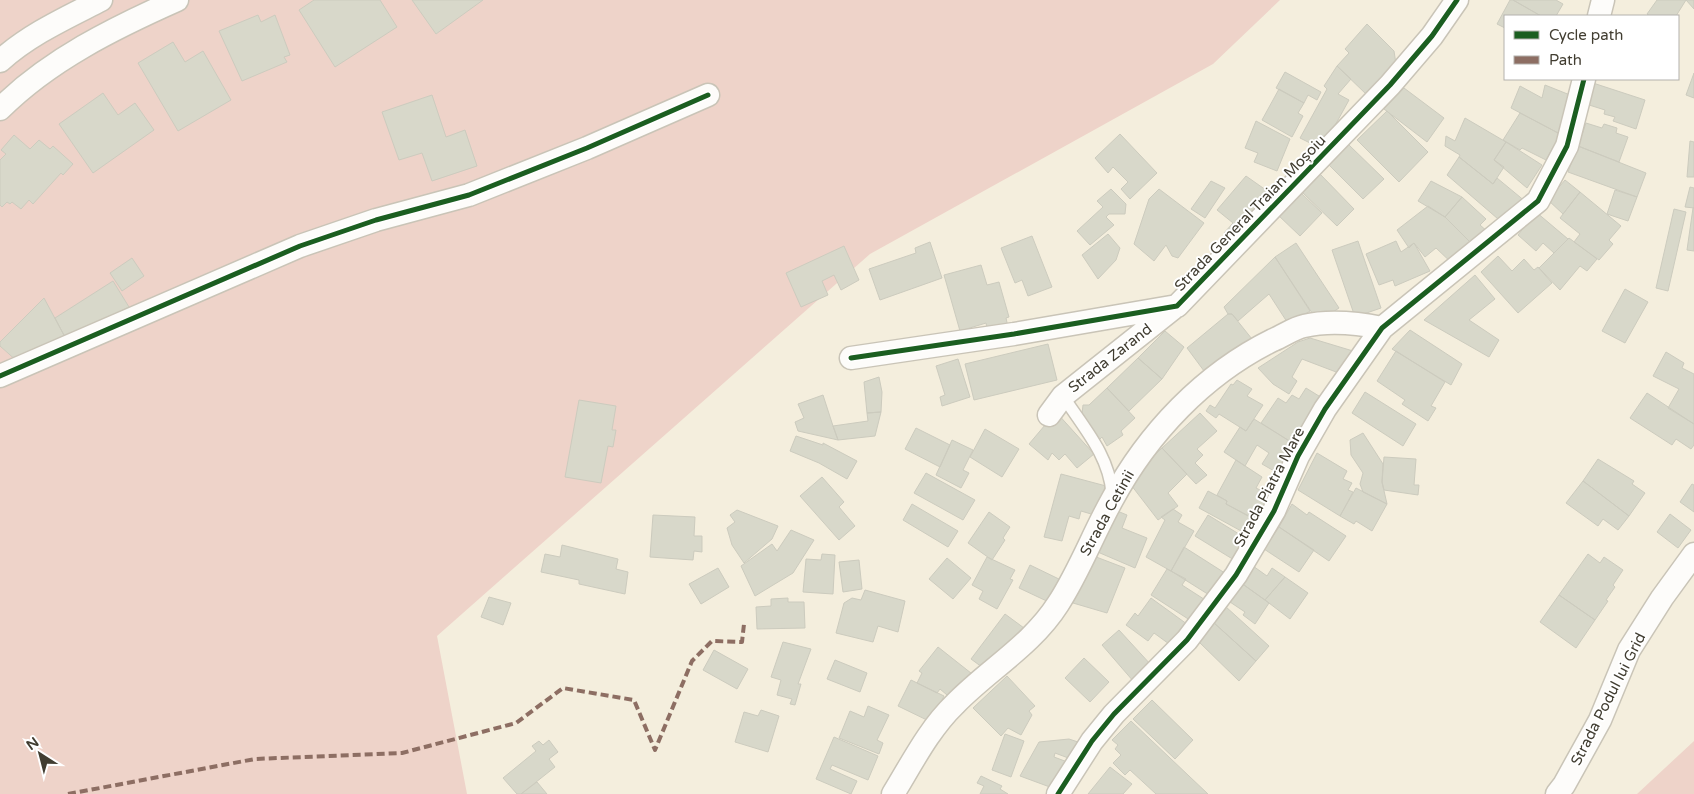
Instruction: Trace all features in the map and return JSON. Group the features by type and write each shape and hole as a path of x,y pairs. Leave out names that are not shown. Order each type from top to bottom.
{"street":[{"path":"0,61 15,48 40,32 101,0"},
{"path":"0,109 14,95 64,59 109,32 177,0"},
{"name":"Strada General Traian Moșoiu","path":"851,358 1014,334 1177,306 1390,85 1432,36 1457,0"},
{"path":"1599,15 1603,0"},
{"name":"Strada Piatra Mare","path":"1058,794 1092,741 1114,714 1187,640 1236,575 1274,511 1298,456 1321,417 1382,328 1538,201 1567,146 1584,80"},
{"path":"0,376 300,246 376,220 469,195 587,148 708,94"},
{"name":"Strada Zarand","path":"1049,415 1063,396 1177,306"},
{"name":"Strada Cetinii","path":"893,794 937,723 955,703 1005,662 1058,605 1112,499 1138,458 1166,422 1210,380 1254,350 1303,326 1352,322 1382,328"},
{"name":"Strada Podul lui Grid","path":"1557,794 1564,786 1600,720 1629,650 1662,598 1694,554"}],"lane":[{"path":"1063,396 1106,464 1111,479 1112,499"}],"shaded area":[{"path":"0,0 1280,0 1213,64 870,254 437,636 467,794 0,794"},
{"path":"1694,741 1694,794 1637,794"}],"building":[{"path":"314,0 380,0 397,27 335,67 299,10"},
{"path":"412,0 483,0 436,34"},
{"path":"1510,0 1539,15 1504,15 1504,28 1497,24"},
{"path":"1513,0 1556,0 1563,4 1557,15 1539,15"},
{"path":"1657,0 1686,0 1677,15 1647,14"},
{"path":"1686,0 1694,0 1694,9"},
{"path":"258,15 261,22 275,15 290,55 284,57 287,62 242,81 219,31"},
{"path":"1367,24 1394,51 1396,64 1367,95 1337,66 1349,53 1345,49"},
{"path":"173,42 185,62 203,51 231,100 178,131 138,63"},
{"path":"1337,66 1351,79 1338,94 1349,100 1322,149 1300,138 1327,89 1324,86"},
{"path":"1285,72 1321,92 1317,100 1308,95 1304,103 1276,88"},
{"path":"1694,73 1694,98 1686,95"},
{"path":"1593,83 1645,100 1636,129 1613,121 1615,117 1604,114 1605,110 1586,104"},
{"path":"1545,85 1570,95 1560,134 1511,108 1520,86 1542,98"},
{"path":"1404,88 1444,118 1427,142 1384,109"},
{"path":"1279,89 1304,103 1298,113 1303,116 1292,137 1262,120"},
{"path":"103,93 118,115 135,103 154,130 93,173 59,124"},
{"path":"432,95 446,137 465,130 477,166 432,181 422,153 399,160 382,112"},
{"path":"1387,111 1428,152 1399,182 1357,140"},
{"path":"1520,113 1560,134 1546,160 1522,148 1520,150 1503,140"},
{"path":"1465,118 1506,142 1494,160 1504,167 1493,184 1459,157 1460,155 1445,146 1446,136 1455,141"},
{"path":"1256,121 1290,139 1277,171 1254,162 1258,153 1245,148"},
{"path":"1586,123 1602,128 1604,124 1617,128 1616,133 1628,137 1619,162 1578,146"},
{"path":"1120,134 1157,173 1130,199 1121,189 1128,182 1113,167 1108,173 1095,158"},
{"path":"14,135 30,149 39,140 50,149 53,146 73,164 63,175 61,173 33,204 29,200 21,209 12,202 10,204 7,202 2,207 0,205 0,160 6,154 1,150"},
{"path":"1690,141 1694,142 1694,177 1687,177"},
{"path":"1506,142 1542,165 1527,188 1494,160"},
{"path":"1349,145 1384,179 1363,199 1329,165"},
{"path":"1578,146 1646,173 1637,197 1568,172"},
{"path":"1459,157 1493,184 1497,178 1526,202 1505,225 1447,175"},
{"path":"1320,174 1354,209 1337,226 1302,192"},
{"path":"1246,176 1273,195 1233,240 1224,233 1233,223 1217,210"},
{"path":"1565,180 1580,192 1563,214 1548,200"},
{"path":"1211,181 1225,188 1205,218 1191,209"},
{"path":"1431,181 1462,197 1445,217 1418,201"},
{"path":"1690,187 1694,188 1694,208 1685,207"},
{"path":"1111,189 1126,204 1125,214 1109,214 1106,217 1114,225 1090,245 1077,231 1103,207 1097,201"},
{"path":"1159,189 1204,223 1178,258 1172,256 1166,245 1154,261 1134,244 1149,199"},
{"path":"1615,190 1637,197 1628,221 1607,214"},
{"path":"1300,192 1322,213 1300,236 1278,215"},
{"path":"1580,192 1621,226 1609,240 1613,244 1599,260 1574,242 1580,234 1560,218"},
{"path":"1462,197 1486,219 1480,225 1488,232 1474,246 1445,217"},
{"path":"1428,206 1445,217 1476,248 1455,266 1436,248 1425,257 1414,243 1409,248 1397,230"},
{"path":"1694,208 1694,251 1687,250"},
{"path":"1674,209 1686,212 1668,291 1656,288"},
{"path":"1536,212 1568,239 1554,253 1543,243 1536,251 1518,235"},
{"path":"1108,234 1120,248 1116,260 1098,279 1082,255"},
{"path":"1032,236 1052,287 1028,296 1022,280 1015,283 1001,248"},
{"path":"1569,238 1597,259 1587,271 1580,266 1560,290 1539,268"},
{"path":"1358,241 1381,308 1355,317 1332,250"},
{"path":"1396,241 1401,252 1414,243 1430,271 1395,286 1393,280 1379,285 1366,254"},
{"path":"930,242 942,278 880,300 869,269 916,253 915,248"},
{"path":"1296,243 1339,308 1318,322 1275,257"},
{"path":"844,246 859,280 841,290 834,275 822,281 828,295 801,307 786,273"},
{"path":"1498,256 1512,271 1524,259 1534,270 1538,267 1552,283 1518,313 1481,272"},
{"path":"1275,257 1310,311 1289,325 1269,294 1238,321 1232,314 1228,314 1224,307"},
{"path":"132,258 144,276 122,291 110,273"},
{"path":"981,265 987,285 999,282 1009,317 1006,318 1008,327 988,332 986,323 960,331 944,275"},
{"path":"1475,275 1495,299 1469,320 1499,340 1489,357 1424,320"},
{"path":"113,281 129,307 66,339 55,318"},
{"path":"1625,289 1648,302 1625,343 1602,331"},
{"path":"44,298 66,339 18,362 0,346 0,342"},
{"path":"1228,314 1232,314 1256,344 1210,379 1187,348"},
{"path":"1410,330 1462,364 1451,385 1392,349"},
{"path":"1165,331 1184,347 1162,379 1138,358"},
{"path":"1310,338 1353,351 1344,375 1302,359 1292,377 1297,381 1289,394 1273,384 1258,368 1298,342"},
{"path":"1048,344 1057,380 974,400 965,364"},
{"path":"1396,351 1445,382 1431,406 1436,408 1428,421 1402,404 1405,400 1377,381"},
{"path":"1666,352 1684,363 1682,368 1694,374 1694,424 1668,408 1679,389 1653,376"},
{"path":"1138,358 1162,379 1129,411 1107,388"},
{"path":"958,359 970,397 942,406 940,397 945,395 936,366"},
{"path":"879,377 882,392 881,412 867,413 864,382"},
{"path":"1237,380 1252,389 1247,396 1263,405 1246,431 1219,414 1216,418 1206,411 1210,405 1215,408 1231,384 1233,385"},
{"path":"1107,388 1135,418 1121,431 1123,435 1107,446 1102,437 1099,440 1081,423 1083,405 1089,405"},
{"path":"1306,388 1327,401 1299,447 1261,423 1278,398 1286,403 1292,395 1299,399"},
{"path":"1365,392 1416,424 1403,446 1352,413"},
{"path":"1647,393 1694,424 1694,445 1691,449 1676,439 1672,445 1630,418"},
{"path":"823,395 838,440 798,431 795,422 804,418 798,404"},
{"path":"579,400 616,406 612,430 616,430 613,447 608,446 601,483 565,477"},
{"path":"881,412 875,436 838,440 833,426 868,421 867,413"},
{"path":"1056,412 1094,454 1077,468 1065,454 1059,460 1052,453 1048,460 1029,444"},
{"path":"1200,413 1217,431 1197,449 1203,455 1195,463 1207,475 1196,484 1162,448"},
{"path":"1254,419 1299,447 1281,475 1262,464 1269,453 1257,445 1245,466 1224,452 1240,427 1246,431"},
{"path":"916,428 950,445 940,467 905,449"},
{"path":"985,429 1019,449 1002,477 970,457"},
{"path":"1363,433 1383,464 1382,482 1387,504 1363,492 1360,484 1363,473 1351,455 1350,440"},
{"path":"796,436 823,445 823,443 857,461 847,479 819,463 790,451"},
{"path":"952,440 973,450 963,470 969,473 961,488 936,475"},
{"path":"1162,448 1187,474 1168,493 1178,506 1158,520 1128,481"},
{"path":"1317,453 1347,471 1343,479 1352,483 1348,490 1353,492 1340,516 1298,490"},
{"path":"1384,457 1416,459 1414,485 1419,485 1418,495 1384,490 1382,482"},
{"path":"1598,459 1634,481 1632,484 1645,493 1629,516 1583,481"},
{"path":"1236,460 1262,477 1256,488 1260,490 1257,495 1270,502 1259,522 1226,504 1227,501 1217,495"},
{"path":"926,473 975,500 963,520 914,493"},
{"path":"1061,474 1106,486 1098,516 1081,511 1079,519 1069,516 1062,541 1044,537"},
{"path":"822,477 844,502 839,507 855,526 839,540 800,496"},
{"path":"1583,481 1629,516 1618,530 1603,519 1598,526 1566,503"},
{"path":"1692,484 1694,485 1694,512 1680,502"},
{"path":"1356,488 1387,504 1372,531 1356,521 1354,524 1340,516"},
{"path":"1208,491 1227,501 1226,504 1251,517 1243,532 1199,508"},
{"path":"912,504 958,531 948,547 903,520"},
{"path":"1292,504 1307,515 1309,512 1346,536 1329,561 1279,527"},
{"path":"1110,508 1127,515 1122,528 1147,538 1135,568 1093,550"},
{"path":"1173,509 1182,515 1178,522 1194,531 1171,571 1146,557 1165,520 1161,517"},
{"path":"737,510 778,526 772,539 744,563 732,545 727,528 735,522 730,515"},
{"path":"989,512 1010,527 1003,538 1005,540 992,560 968,543"},
{"path":"1670,514 1691,530 1678,548 1657,532"},
{"path":"653,515 695,517 694,536 702,536 702,552 694,551 693,560 650,557"},
{"path":"1208,515 1252,542 1239,563 1195,536"},
{"path":"1279,527 1314,550 1299,572 1264,549"},
{"path":"791,530 814,540 793,573 755,596 741,566 772,544 777,551"},
{"path":"562,545 618,559 616,569 628,572 625,594 579,584 579,580 541,572 545,554 560,557"},
{"path":"1184,547 1228,575 1214,598 1171,571"},
{"path":"822,554 835,555 833,594 803,592 806,559 821,560"},
{"path":"1588,554 1600,563 1604,557 1623,570 1613,585 1615,587 1606,600 1608,601 1595,620 1559,595"},
{"path":"1091,555 1125,568 1107,613 1073,603"},
{"path":"987,557 1015,570 1010,579 1013,580 997,609 979,599 983,591 972,585"},
{"path":"947,558 971,578 953,599 929,579"},
{"path":"859,560 862,589 843,592 839,562"},
{"path":"1030,565 1063,581 1053,604 1019,588"},
{"path":"1253,566 1267,576 1272,568 1285,577 1265,600 1241,583"},
{"path":"718,568 729,587 701,604 689,584"},
{"path":"1167,569 1186,579 1182,585 1210,603 1196,624 1151,595"},
{"path":"1285,577 1308,593 1290,619 1265,600"},
{"path":"1240,582 1269,603 1255,624 1243,615 1245,612 1227,600"},
{"path":"865,590 905,601 898,632 878,626 873,642 836,633 844,603 852,598 861,600"},
{"path":"1559,595 1595,620 1576,648 1540,622"},
{"path":"489,597 511,603 503,625 481,617"},
{"path":"788,598 788,602 804,602 805,628 757,629 756,607 771,606 771,599"},
{"path":"1151,598 1191,627 1176,649 1154,633 1148,641 1126,625 1135,613 1138,616"},
{"path":"1225,606 1269,646 1256,661 1213,622"},
{"path":"1005,614 1024,628 990,673 971,659"},
{"path":"1213,622 1256,661 1239,681 1199,642"},
{"path":"1119,630 1152,666 1134,682 1102,645"},
{"path":"783,642 811,649 798,684 801,684 795,705 790,704 792,699 777,695 781,680 771,677"},
{"path":"938,647 976,677 954,701 940,689 937,693 917,683 922,673 919,671"},
{"path":"714,650 748,669 737,689 703,670"},
{"path":"1084,658 1109,682 1090,702 1065,678"},
{"path":"835,660 867,673 860,692 827,679"},
{"path":"1007,676 1035,706 1029,711 1032,715 1021,735 1008,728 1001,736 973,708"},
{"path":"911,680 944,696 931,722 898,706"},
{"path":"1152,700 1193,740 1175,759 1133,719"},
{"path":"868,706 889,715 877,740 883,743 879,754 839,738 850,711 864,717"},
{"path":"761,710 779,716 768,752 735,742 744,712 758,716"},
{"path":"1131,721 1208,794 1156,794 1130,770 1125,775 1113,763 1121,755 1115,749 1118,745 1112,740"},
{"path":"1005,734 1024,741 1011,777 992,770"},
{"path":"834,737 878,756 868,780 832,765 830,769 857,781 851,794 816,779"},
{"path":"1069,739 1078,742 1071,759 1055,753 1054,757 1070,763 1058,790 1020,776 1039,742"},
{"path":"549,740 558,752 549,759 555,767 521,794 517,794 503,778 536,751 532,746 539,741 543,745"},
{"path":"1110,767 1132,784 1123,794 1088,794"},
{"path":"981,776 1002,786 1000,789 1008,794 980,794 984,786 977,783"},
{"path":"537,782 547,794 521,794"}],"marked path":[{"path":"68,794 255,759 402,753 516,723 563,688 634,700 655,750 692,661 712,641 742,642 744,624"}],"cycle path":[{"path":"851,358 1014,334 1177,306 1390,85 1432,36 1457,0"},
{"path":"1058,794 1092,741 1114,714 1187,640 1236,575 1274,511 1298,456 1325,409 1382,328 1538,201 1567,146 1584,80"},
{"path":"0,376 300,246 376,220 469,195 587,148 708,95"}]}
